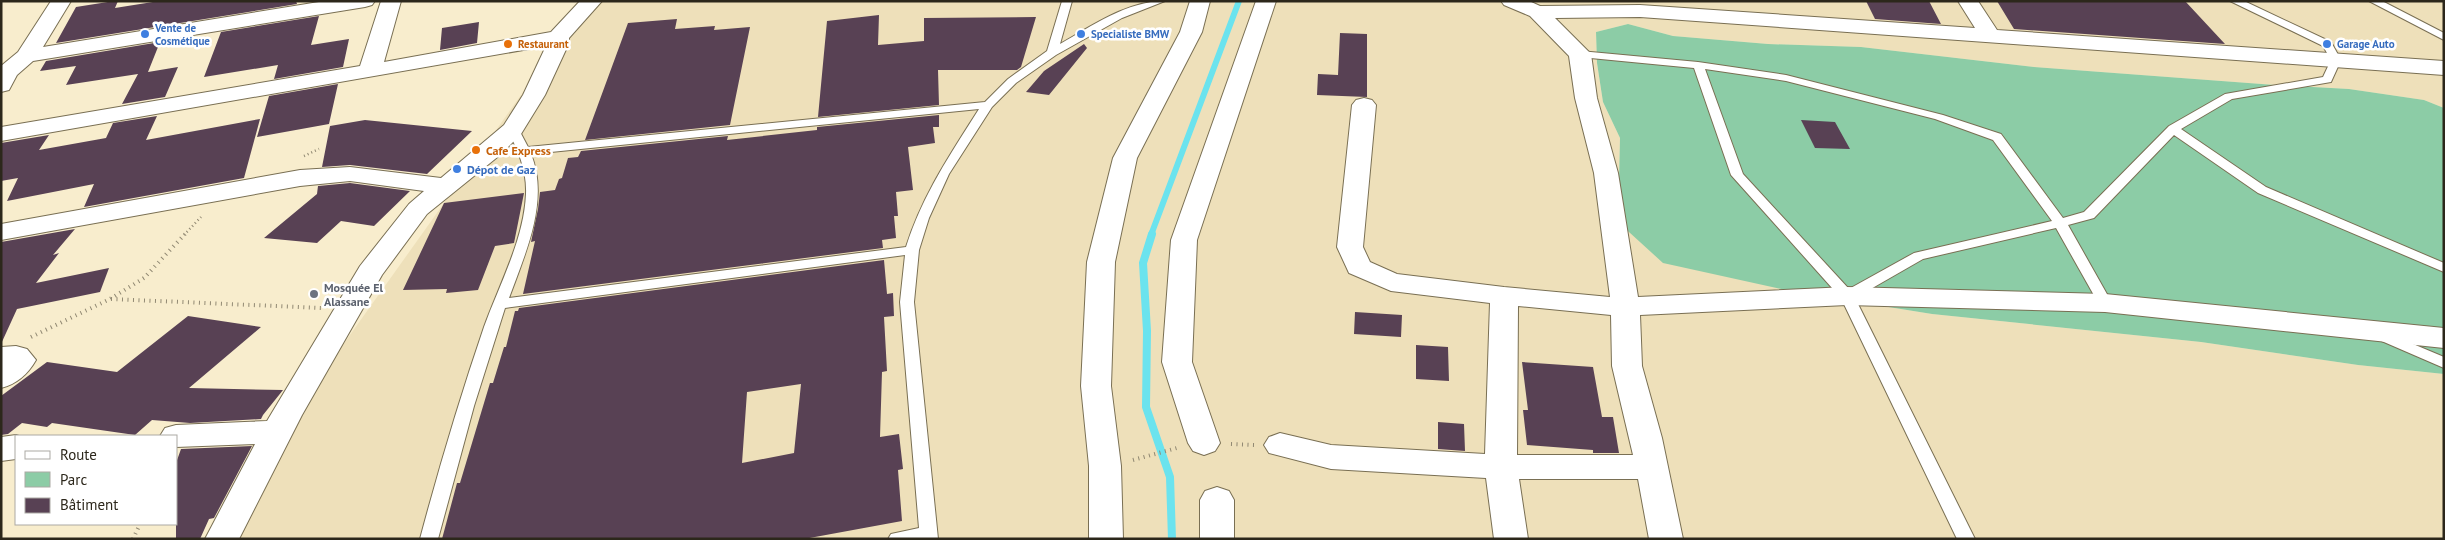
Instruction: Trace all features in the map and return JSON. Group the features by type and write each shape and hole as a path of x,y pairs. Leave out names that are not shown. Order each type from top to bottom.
{"street":[{"path":"3,77 26,56 62,1"},
{"path":"26,56 365,1"},
{"path":"370,72 392,1"},
{"path":"1,134 370,72 558,36 592,1"},
{"path":"1106,539 1105,466 1096,386 1100,262 1125,158 1191,32 1200,1"},
{"path":"1195,444 1177,362 1184,240 1266,1"},
{"path":"1511,1 1537,12 1580,54 1586,98 1606,173 1626,307 1627,366 1646,438 1666,539"},
{"path":"1968,1 1990,36"},
{"path":"1537,12 1640,11 2336,60 2441,70"},
{"path":"222,539 277,432 370,272 418,209 444,186 491,150 518,140 534,96 558,43 558,36"},
{"path":"1364,105 1350,247 1359,267 1391,282 1504,296 1626,307 1847,296 2105,303 2444,338"},
{"path":"1,232 226,191 337,174 361,174 444,186"},
{"path":"1504,296 1501,467 1511,539"},
{"path":"1,357 16,356 20,360 18,365 1,378"},
{"path":"178,436 277,432"},
{"path":"1280,445 1331,458 1501,467 1651,467"},
{"path":"1,448 15,448"},
{"path":"1217,500 1217,539"}],"lane":[{"path":"1052,53 1067,1"},
{"path":"897,539 928,536 906,302 912,250 922,218 943,174 988,105 1012,81 1052,53 1118,16 1160,1"},
{"path":"1847,296 1919,256 2089,216 2173,129 2229,96 2327,80 2336,60 2327,44 2235,1"},
{"path":"2374,1 2444,37"},
{"path":"1580,54 1698,65 1786,78 1939,117 1997,137 2060,224 2105,303"},
{"path":"1698,65 1737,174 1847,296 1966,539"},
{"path":"429,539 456,438 499,304 522,242 529,211 532,178 518,140 988,105"},
{"path":"2173,129 2262,190 2444,268"},
{"path":"499,304 912,250"},
{"path":"2369,330 2444,363"}],"path":[{"path":"302,156 319,149"},
{"path":"26,339 110,299 144,278 226,191"},
{"path":"110,299 349,310"},
{"path":"1128,462 1195,444"},
{"path":"133,539 140,525"}],"shaded area":[{"path":"588,1 2444,1 2444,108 2424,100 2349,89 2034,67 1861,47 1768,44 1673,36 1628,24 1596,32 1597,63 1603,102 1620,138 1618,222 1795,292 1932,314 2201,342 2358,365 2444,374 2444,539 235,539 335,356"}],"green space":[{"path":"1628,24 1673,36 1768,44 1861,47 2034,67 2349,89 2424,100 2444,108 2444,374 2358,365 2201,342 1932,314 1795,292 1663,263 1618,222 1620,138 1603,102 1597,63 1596,32"}],"building":[{"path":"118,1 115,8 159,1 296,1 297,4 56,43 76,7"},
{"path":"1866,1 1929,1 1941,24 1875,19"},
{"path":"1997,1 2185,1 2225,44 2014,29"},
{"path":"879,15 878,45 924,41 924,18 1036,17 1021,67 1017,70 938,70 939,105 818,117 827,21"},
{"path":"319,16 311,45 349,39 343,67 274,79 278,65 204,77 221,32"},
{"path":"677,19 675,29 715,26 714,30 750,27 730,125 585,140 628,23"},
{"path":"479,22 477,43 440,50 442,28"},
{"path":"1340,33 1367,34 1367,97 1317,95 1318,74 1338,75"},
{"path":"160,42 148,72 178,67 165,97 122,104 138,74 66,85 76,66 40,71 46,61"},
{"path":"1084,44 1087,48 1049,95 1026,92 1044,71"},
{"path":"338,84 329,124 257,137 269,96"},
{"path":"939,115 939,127 933,127 935,143 908,147 913,190 896,192 898,216 894,216 896,238 882,240 883,248 523,294 535,241 531,242 540,192 555,190 559,179 562,178 568,158 578,157 581,151 728,136 727,140 817,130 817,127"},
{"path":"157,116 146,140 260,119 244,178 84,207 94,184 7,201 18,178 1,181 1,143 49,135 39,150 106,138 113,123"},
{"path":"365,120 472,131 427,174 350,165 322,167 330,126"},
{"path":"1801,120 1835,122 1850,149 1815,148"},
{"path":"350,183 410,191 374,226 341,221 317,243 264,238 317,194 318,186"},
{"path":"524,193 514,243 495,246 478,290 446,293 447,289 403,290 444,203"},
{"path":"75,229 53,255 59,253 36,283 109,268 100,292 17,309 1,344 1,242"},
{"path":"884,260 887,294 893,293 894,316 884,317 887,371 882,372 880,437 899,434 903,469 898,470 902,521 804,539 442,539 457,483 460,483 490,383 493,383 504,347 506,347 515,311 518,311 519,308","holes":["801,384 794,453 742,463 747,392"]},
{"path":"1355,312 1402,315 1401,337 1354,334"},
{"path":"188,316 261,327 189,388 283,390 261,419 190,423 152,420 135,435 52,423 47,427 22,423 8,434 1,435 1,396 47,362 117,372"},
{"path":"1416,345 1448,347 1449,381 1416,379"},
{"path":"1522,362 1593,367 1602,417 1613,417 1619,453 1593,453 1593,450 1527,445 1523,410 1528,410"},
{"path":"1438,422 1464,424 1465,451 1438,449"},
{"path":"252,446 214,518 209,519 200,539 176,539 176,525 178,525 178,457 181,449"}],"waterway":[{"path":"1151,235 1239,1"},
{"path":"1152,234 1143,263 1147,331 1146,407 1170,477 1172,539"}],"place":[{"name":"Vente de Cosmétique","path":"145,34"},
{"name":"Specialiste BMW","path":"1081,34"},
{"name":"Restaurant","path":"508,44"},
{"name":"Garage Auto","path":"2327,44"},
{"name":"Cafe Express","path":"476,150"},
{"name":"Dépot de Gaz","path":"457,169"},
{"name":"Mosquée El Alassane","path":"314,294"}]}
